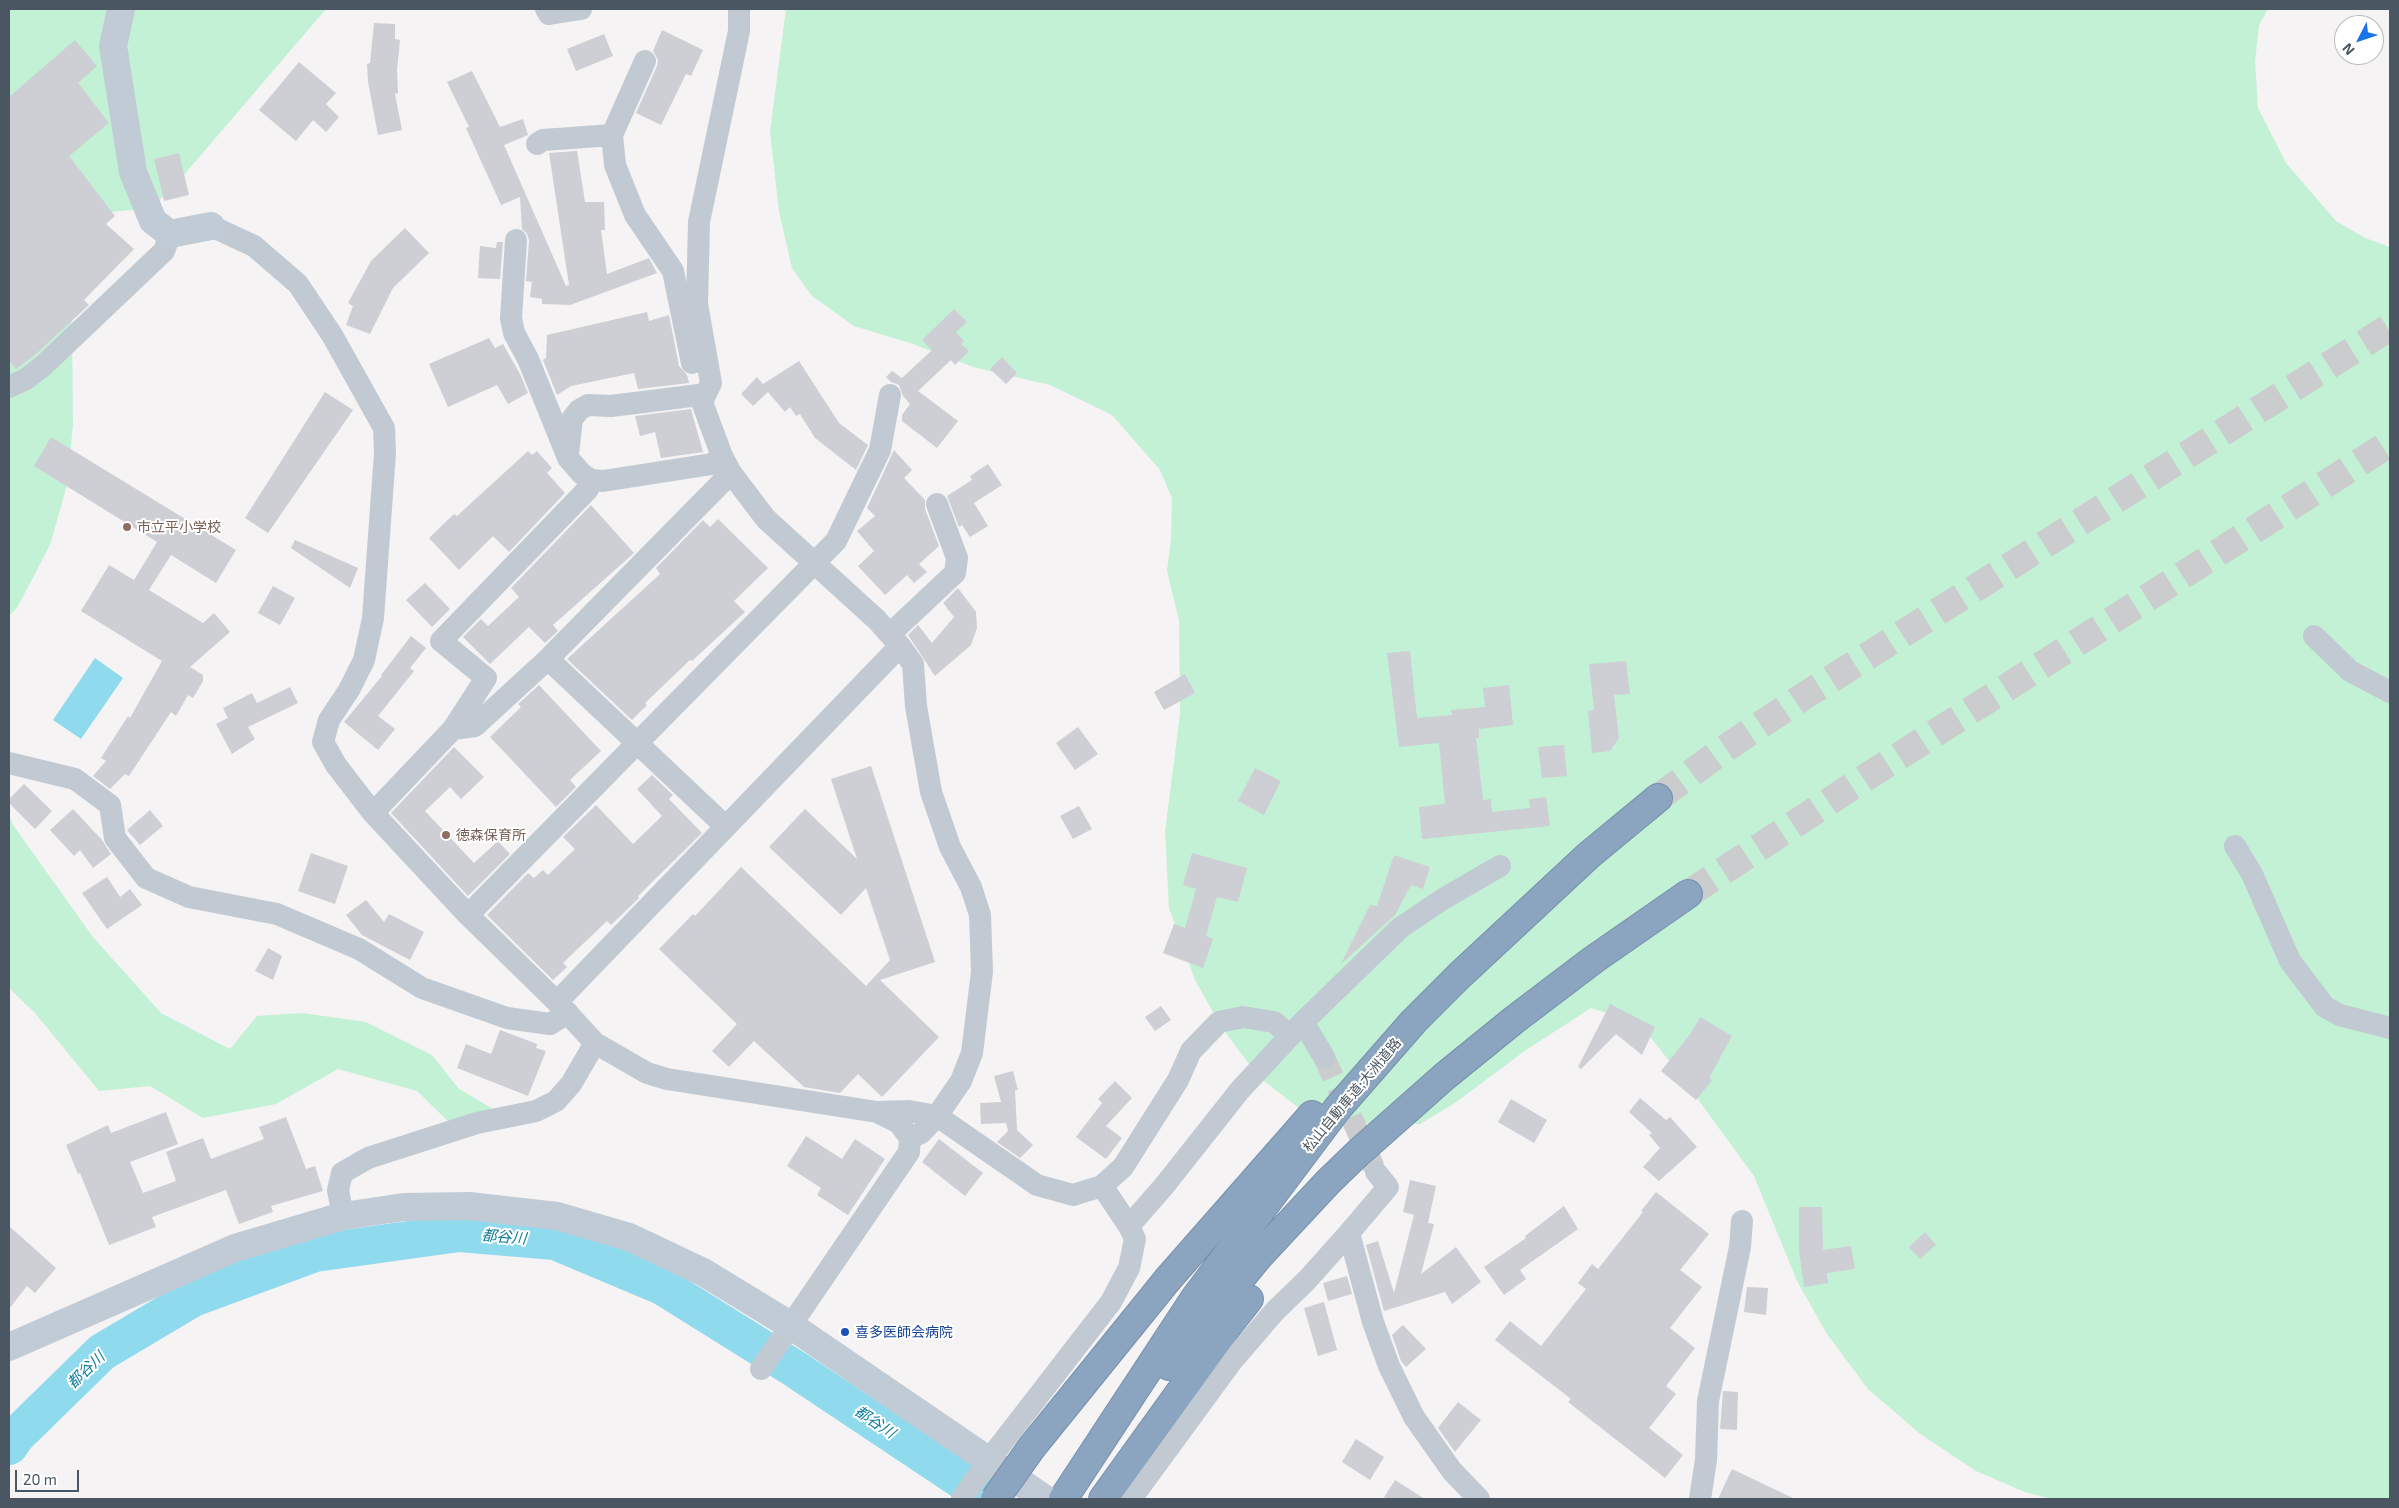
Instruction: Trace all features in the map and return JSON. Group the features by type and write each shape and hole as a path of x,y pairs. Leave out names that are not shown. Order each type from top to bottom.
{"highway":[{"name":"松山自動車道;大洲道路","path":"1063,1499 1086,1467 1213,1311 1337,1108 1414,1021 1459,976 1589,855 1658,798"},
{"path":"1103,1499 1213,1311 1309,1224 1402,1114 1514,1020 1593,960 1688,894"},
{"path":"995,1499 1032,1447 1168,1279 1338,1085 1414,1021"}],"street":[{"path":"121,9 113,46 133,172 153,221 170,234 211,226 254,246 298,284 332,335 384,428 385,453 373,618 364,660 349,690 329,720 323,742 336,765 373,814 468,916 563,1008 595,1042 647,1073 667,1079 877,1112 909,1110 937,1116 1037,1185 1073,1195 1102,1186 1123,1167 1178,1080 1192,1051 1219,1022 1243,1017 1274,1022 1297,1029 1324,1057"},
{"path":"546,9 549,14 581,9"},
{"path":"568,458 572,419 579,410 588,405 612,406 703,394 711,383 697,304 700,222 739,31 739,9"},
{"path":"645,61 612,135 615,165 635,215 673,271 703,394 702,402 727,464 766,520 895,640 913,664 916,706 931,792 950,847 971,887 980,915 982,972 972,1053 961,1081 937,1116 921,1133 910,1138"},
{"path":"536,144 543,140 612,135"},
{"path":"9,387 26,379 44,364 164,251 170,234"},
{"path":"516,240 511,318 514,333 528,359 568,458 582,474 592,480 602,481 712,464 727,464"},
{"path":"468,916 636,742 836,541 880,450 890,396"},
{"path":"453,730 475,726 548,658 727,464"},
{"path":"373,814 453,730 486,678 441,641 588,489 592,480"},
{"path":"9,763 75,780 110,805 115,838 146,878 189,897 277,914 359,949 422,988 507,1018 550,1024 725,826 955,574 957,558 937,504"},
{"path":"2314,636 2350,671 2390,692"},
{"path":"548,658 725,826"},
{"path":"2235,846 2252,874 2290,961 2325,1006 2340,1015 2390,1028"},
{"path":"1129,1226 1164,1186 1240,1090 1297,1029 1400,928 1443,899 1500,866"},
{"path":"343,1216 338,1190 342,1172 368,1158 471,1125 536,1112 556,1101 571,1084 595,1042"},
{"path":"761,1369 909,1152 910,1138 899,1123 877,1112"},
{"path":"1130,1499 1232,1361 1275,1310 1307,1280 1350,1233 1388,1187 1376,1172"},
{"path":"962,1499 988,1460 1111,1302 1129,1268 1135,1239 1129,1226 1102,1186"},
{"path":"9,1347 235,1248 343,1216 404,1207 469,1206 557,1216 636,1240 703,1272 786,1331 988,1460 1045,1499"},
{"path":"1700,1499 1706,1460 1708,1401 1740,1247 1742,1221"},
{"path":"1350,1233 1373,1322 1390,1366 1414,1417 1452,1470 1479,1499"}],"green space":[{"path":"9,9 326,9 171,190 149,208 111,212 63,258 72,325 73,425 67,485 50,545 17,608 9,616"},
{"path":"786,9 2268,9 2259,25 2255,62 2258,108 2286,163 2336,221 2365,238 2390,247 2390,1499 2052,1499 2025,1492 1976,1471 1919,1433 1868,1389 1827,1334 1797,1281 1754,1176 1678,1072 1639,1023 1591,1008 1526,1050 1455,1103 1420,1124 1372,1124 1304,1112 1259,1077 1222,1028 1195,980 1169,908 1165,832 1180,714 1179,620 1167,571 1171,539 1172,498 1160,470 1112,415 1050,385 973,367 910,343 854,326 812,296 792,268 779,211 770,132"},
{"path":"9,815 13,825 93,937 161,1013 230,1049 257,1016 302,1013 366,1022 432,1055 459,1089 500,1113 452,1125 417,1091 338,1069 276,1104 203,1118 150,1086 99,1091 35,1013 9,988"}],"water":[{"path":"95,658 123,678 81,739 53,720"}],"building":[{"path":"374,23 395,24 395,39 400,40 397,70 398,93 395,94 402,130 378,135 368,82 367,64 370,63"},
{"path":"662,30 703,50 691,76 686,74 661,125 636,113 657,66 658,60 653,51"},
{"path":"604,34 613,56 576,71 567,49"},
{"path":"75,40 97,66 78,83 109,123 69,156 115,216 106,224 134,249 84,300 89,305 35,355 16,369 9,361 9,97"},
{"path":"299,62 336,93 326,104 339,117 326,132 313,120 296,141 259,110"},
{"path":"472,71 500,127 523,119 528,135 504,145 566,286 569,285 549,153 577,151 585,202 604,202 605,230 601,230 607,274 649,258 657,273 570,305 542,304 542,299 530,297 532,282 526,281 529,240 527,234 522,229 520,197 501,205 466,128 469,127 447,82"},
{"path":"179,153 189,195 164,201 154,159"},
{"path":"405,228 429,253 393,288 370,334 346,325 353,306 348,303 371,261"},
{"path":"497,242 503,242 500,279 478,278 480,246 496,248"},
{"path":"954,309 967,322 956,332 964,341 961,344 969,351 955,365 951,360 918,391 958,421 937,448 902,421 902,415 910,404 903,396 899,385 891,382 886,377 892,371 902,378 932,350 922,340"},
{"path":"647,312 649,321 669,315 679,366 687,375 689,383 638,389 634,373 571,386 557,395 543,360 546,358 547,335"},
{"path":"489,338 495,348 503,344 520,374 528,393 508,404 497,385 448,407 429,364"},
{"path":"1002,357 1017,373 1006,384 990,369"},
{"path":"799,361 839,423 868,445 856,470 815,438 800,414 796,416 790,407 785,412 768,392 753,406 741,394 757,377 763,384"},
{"path":"325,392 353,410 268,533 245,518"},
{"path":"691,409 703,452 661,458 655,432 640,436 635,416"},
{"path":"51,437 236,550 216,583 171,555 149,590 203,623 214,613 230,632 190,667 203,675 203,681 193,698 188,695 176,716 171,712 129,776 125,774 110,789 93,776 106,761 101,758 128,716 130,718 162,661 81,611 109,565 134,580 157,542 34,466"},
{"path":"894,450 912,470 904,478 925,500 925,509 939,546 919,564 927,572 914,583 907,575 885,595 858,566 874,551 857,531 875,516 867,508"},
{"path":"528,451 532,455 537,451 552,468 547,473 565,493 509,552 493,536 459,570 429,538 454,514 457,516"},
{"path":"988,464 1002,485 974,503 988,526 970,537 962,525 959,527 947,496 972,480 970,476"},
{"path":"591,505 634,553 553,625 558,631 545,643 529,627 490,664 463,637 481,619 488,626 519,597 511,588"},
{"path":"718,519 768,568 734,601 745,612 692,661 690,660 645,703 647,705 632,720 567,659 660,574 656,568 703,520 710,527"},
{"path":"295,540 358,568 350,588 291,548"},
{"path":"425,583 450,609 432,627 406,600"},
{"path":"273,586 295,598 280,625 258,613"},
{"path":"958,588 976,612 977,628 971,645 935,676 908,635 918,625 932,643 954,617 943,603"},
{"path":"411,636 426,648 410,668 414,671 378,716 395,729 378,750 344,722 382,676"},
{"path":"1410,651 1417,718 1452,715 1451,710 1485,707 1483,688 1509,685 1513,725 1479,729 1479,738 1476,738 1483,800 1491,799 1492,812 1530,808 1529,799 1546,797 1550,826 1422,839 1419,807 1445,804 1439,743 1399,747 1387,653"},
{"path":"1626,661 1630,694 1614,695 1619,738 1610,751 1592,753 1588,711 1594,710 1589,664"},
{"path":"1185,674 1195,693 1164,710 1154,692"},
{"path":"539,685 601,751 570,780 576,787 556,807 490,737 521,707 518,704"},
{"path":"290,687 298,703 248,727 255,739 232,754 216,724 228,718 223,708 252,693 257,703"},
{"path":"1078,727 1098,754 1075,770 1056,743"},
{"path":"1564,745 1567,776 1542,778 1538,747"},
{"path":"454,747 484,777 461,799 450,787 425,811 474,863 498,841 510,854 468,896 391,813"},
{"path":"871,766 935,962 880,980 939,1037 882,1097 858,1074 840,1093 804,1087 754,1041 729,1067 712,1051 737,1024 659,949 693,914 695,916 741,867 866,986 890,960 866,888 841,915 769,847 805,809 857,859 831,779"},
{"path":"1255,768 1281,781 1264,815 1238,801"},
{"path":"652,775 673,795 669,799 702,833 611,925 607,921 563,963 567,967 553,980 487,915 528,873 534,878 543,870 548,875 575,849 563,837 596,805 633,844 662,816 637,789"},
{"path":"24,784 52,811 35,829 9,803 9,799"},
{"path":"1079,806 1092,829 1073,839 1060,816"},
{"path":"73,809 102,840 111,854 93,868 80,850 74,856 50,830"},
{"path":"150,810 163,826 140,845 127,830"},
{"path":"311,853 348,866 335,904 298,891"},
{"path":"1192,853 1247,868 1238,902 1217,897 1206,936 1213,939 1203,968 1163,953 1174,924 1185,928 1196,889 1183,885"},
{"path":"1394,855 1430,867 1423,889 1411,885 1395,915 1341,964 1370,905 1377,906"},
{"path":"107,877 120,897 130,889 142,905 107,929 82,893"},
{"path":"366,900 384,922 389,914 424,932 410,960 362,935 346,915"},
{"path":"268,948 282,956 273,980 255,971"},
{"path":"1610,1004 1655,1027 1642,1055 1616,1034 1581,1069 1578,1067"},
{"path":"1161,1006 1171,1020 1155,1031 1145,1017"},
{"path":"1700,1017 1732,1036 1709,1078 1712,1080 1696,1100 1661,1071 1691,1033"},
{"path":"500,1030 537,1044 536,1048 546,1051 528,1096 457,1068 466,1044 491,1054"},
{"path":"1013,1071 1018,1090 1015,1090 1017,1130 1033,1145 1020,1158 997,1142 1008,1131 1006,1123 981,1124 980,1103 1001,1102 994,1076"},
{"path":"1115,1081 1132,1098 1106,1126 1122,1138 1106,1159 1076,1137 1102,1103 1098,1099"},
{"path":"1640,1098 1666,1120 1670,1117 1697,1147 1659,1181 1643,1167 1660,1148 1649,1135 1652,1133 1629,1112"},
{"path":"1511,1099 1547,1120 1534,1143 1498,1122"},
{"path":"166,1112 178,1144 130,1162 143,1193 176,1181 166,1152 203,1138 211,1159 264,1139 259,1127 286,1117 306,1169 315,1166 323,1191 271,1206 273,1212 239,1224 226,1190 152,1217 156,1227 109,1245 80,1173 78,1174 66,1145 108,1125 111,1133"},
{"path":"806,1136 842,1159 855,1139 885,1159 848,1215 817,1195 821,1188 787,1166"},
{"path":"939,1139 983,1173 965,1196 922,1162"},
{"path":"1410,1180 1436,1186 1428,1223 1434,1224 1421,1274 1456,1247 1481,1282 1452,1304 1445,1292 1384,1311 1366,1245 1378,1241 1394,1293 1414,1215 1403,1212"},
{"path":"1656,1192 1709,1234 1680,1270 1702,1287 1670,1328 1695,1348 1666,1386 1676,1394 1649,1428 1683,1455 1665,1478 1568,1402 1571,1399 1495,1340 1510,1321 1541,1346 1586,1289 1578,1283 1592,1264 1598,1269 1643,1212 1641,1211"},
{"path":"1564,1206 1578,1229 1520,1270 1526,1279 1504,1295 1484,1267 1526,1238 1525,1236"},
{"path":"1799,1207 1822,1207 1823,1250 1851,1246 1855,1269 1827,1273 1828,1283 1804,1287 1799,1251"},
{"path":"9,1226 56,1268 35,1293 27,1286 9,1309"},
{"path":"1925,1232 1936,1245 1920,1259 1909,1247"},
{"path":"1347,1276 1352,1294 1328,1301 1323,1283"},
{"path":"1747,1287 1768,1288 1766,1315 1744,1312"},
{"path":"1324,1302 1337,1350 1318,1356 1304,1308"},
{"path":"1403,1325 1426,1349 1406,1367 1401,1361 1392,1335"},
{"path":"1723,1391 1738,1392 1737,1430 1720,1429"},
{"path":"1458,1402 1481,1420 1455,1452 1438,1428"},
{"path":"1356,1439 1384,1457 1370,1480 1342,1462"},
{"path":"1732,1469 1795,1499 1718,1499"},
{"path":"1395,1480 1425,1499 1383,1499"}],"waterway":[{"name":"都谷川","path":"9,1446 16,1436 102,1352 193,1298 315,1253 459,1233 555,1241 662,1286 795,1369 990,1499"}],"tunnel":[{"path":"1658,798 1720,752 1804,696 2390,327"},
{"path":"1688,894 1868,776 2390,443"},
{"path":"1324,1057 1376,1172"}],"place":[{"name":"市立平小学校","path":"127,527"},
{"name":"徳森保育所","path":"446,835"},
{"name":"喜多医師会病院","path":"845,1332"}]}
